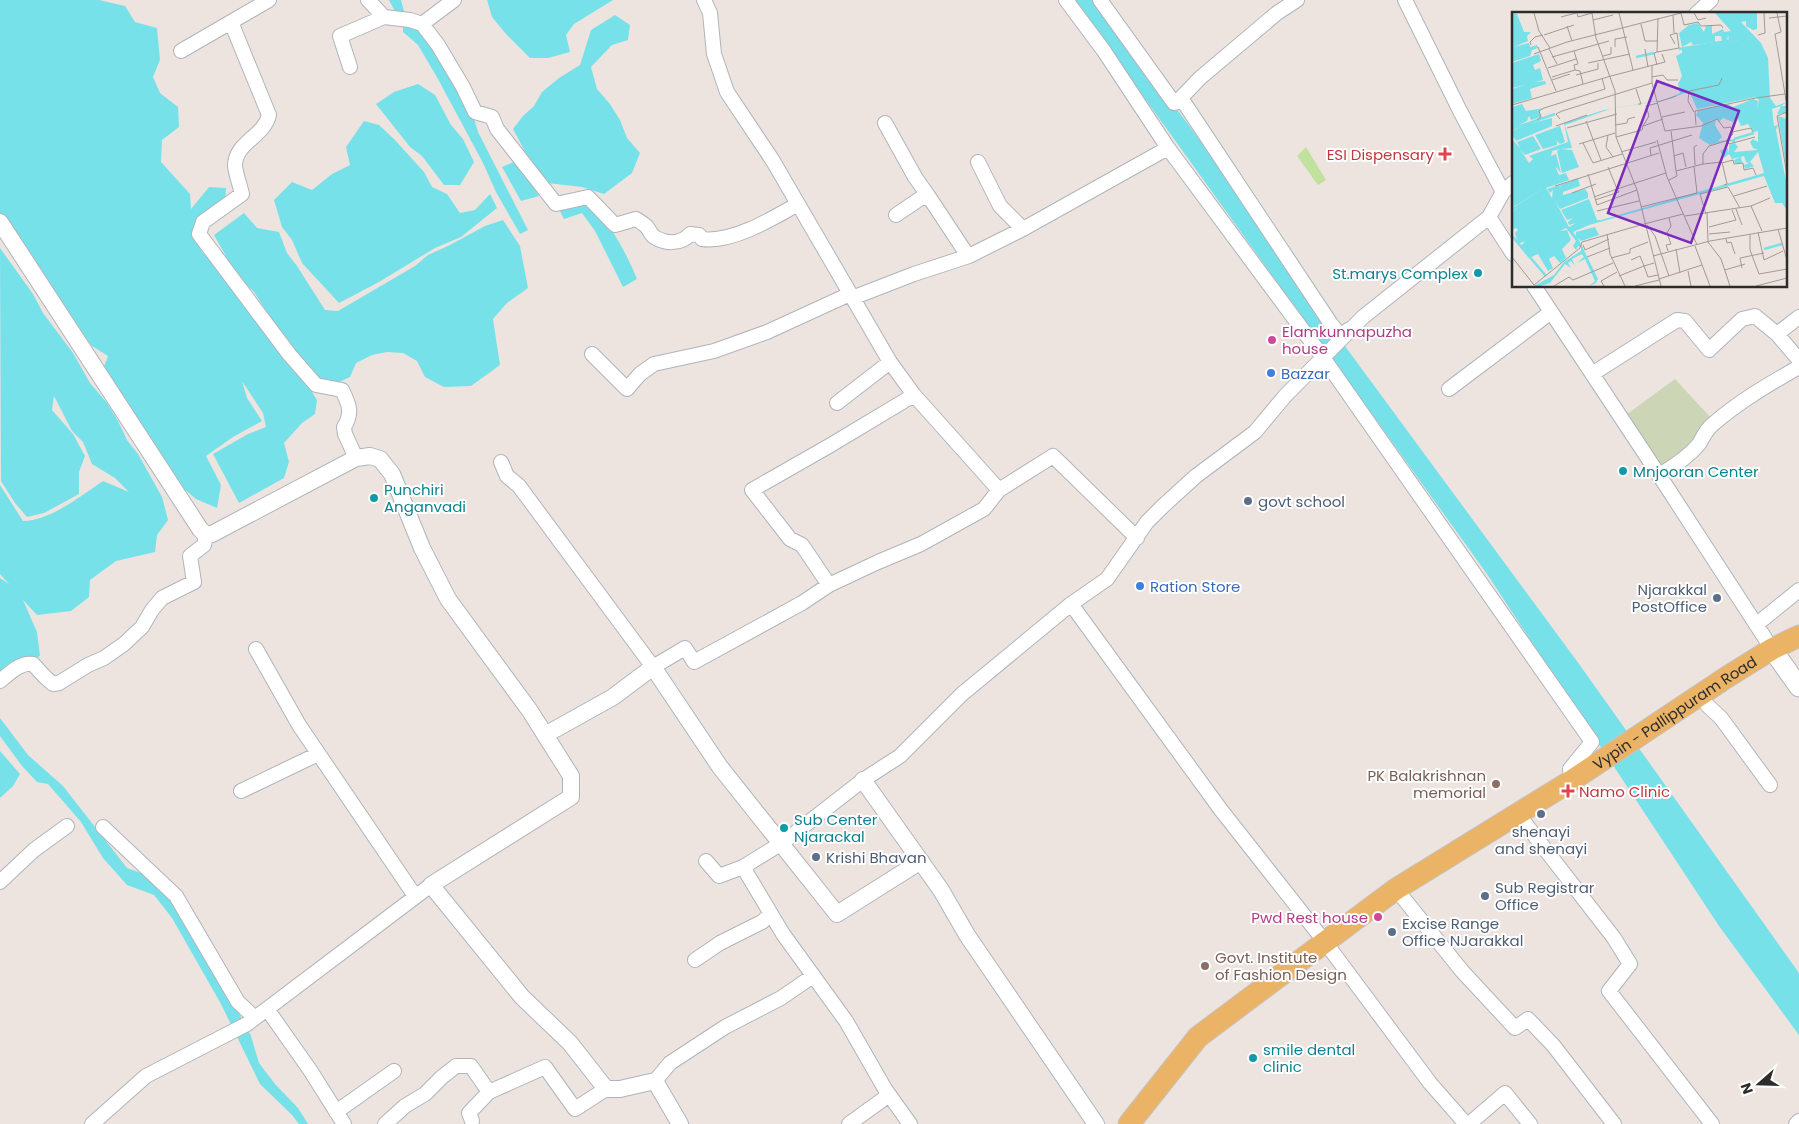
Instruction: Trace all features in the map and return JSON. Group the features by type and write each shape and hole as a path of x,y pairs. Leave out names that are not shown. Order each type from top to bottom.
{"main road":[{"name":"Vypin - Pallippuram Road","path":"1129,1124 1198,1037 1396,889 1517,813 1571,782 1772,649 1799,636"},
{"path":"1772,649 1799,687"}],"street":[{"path":"181,51 269,0"},
{"path":"368,0 403,20 438,45 464,88 475,112 492,117 497,129 556,204 588,197 615,225 636,219 646,225 653,235 664,241 676,242 685,239 690,234 699,235 702,239 713,241 767,221 798,204"},
{"path":"350,67 340,36 403,20 454,0"},
{"path":"704,0 710,13 714,54 726,92 773,161 890,362 914,395 999,490"},
{"path":"1066,0 1104,51 1168,148 1322,356 1592,742 1570,769 1571,782"},
{"path":"1100,0 1174,103 1182,98 1200,78 1277,13 1297,0"},
{"path":"1182,98 1283,250 1305,287 1341,336 1489,217 1508,188 1460,111 1405,0"},
{"path":"1698,12 1711,0"},
{"path":"231,22 269,115 267,125 238,151 235,167 242,194 203,222 200,234 289,354 316,385 342,390 348,402 349,412 349,419 344,427 345,434 356,458"},
{"path":"885,123 915,178 968,256"},
{"path":"592,354 628,389 640,374 654,364 714,350 767,332 851,296 968,256 1023,229 1168,148"},
{"path":"978,162 1000,206 1023,229"},
{"path":"896,214 921,198 929,197"},
{"path":"1489,217 1512,252"},
{"path":"0,222 200,529 206,535"},
{"path":"1535,288 1772,649"},
{"path":"1449,389 1551,312"},
{"path":"1592,374 1677,320 1686,321 1709,350 1742,319 1755,316 1777,334 1799,360"},
{"path":"706,861 719,876 743,867 782,844 863,780 900,756 962,694 1071,604 1107,580 1147,522 1196,476 1255,432 1322,356 1363,317"},
{"path":"1777,334 1799,317"},
{"path":"838,403 890,362"},
{"path":"1659,474 1674,466 1695,448 1708,428 1732,409 1767,385 1799,367"},
{"path":"829,586 802,545 790,539 752,490 914,395"},
{"path":"92,1124 146,1076 251,1021 415,896 571,797 571,776 530,711 448,599 422,548 392,474 380,459 370,456 356,458 212,534 206,535"},
{"path":"545,735 613,696 652,667 684,648 694,662 802,603 829,586 921,544 984,509 999,490 1053,456 1137,538"},
{"path":"501,462 507,476 519,486 652,667 720,768 837,914 921,862"},
{"path":"0,681 26,663 33,664 53,684 59,683 88,665 104,658 124,644 142,627 162,598 194,582 190,556 204,545 206,535"},
{"path":"1757,624 1799,590"},
{"path":"1071,604 1221,810 1325,942 1430,1083 1468,1124 1505,1093 1530,1124"},
{"path":"256,649 290,712 415,896"},
{"path":"1707,705 1721,718 1770,785"},
{"path":"242,791 318,754"},
{"path":"863,780 940,890 973,944 1096,1124"},
{"path":"1517,813 1614,938 1630,964 1608,991 1712,1124"},
{"path":"0,882 34,850 67,826"},
{"path":"103,827 176,896 251,1021"},
{"path":"743,867 771,914 846,1021 890,1095 910,1124"},
{"path":"431,885 522,997 570,1043 606,1089"},
{"path":"1396,889 1462,971 1516,1028 1528,1019 1554,1045 1614,1124"},
{"path":"694,960 720,943 762,922 771,914"},
{"path":"472,1121 469,1113 489,1092 545,1067 575,1109 606,1089 620,1089 656,1081 670,1063 725,1027 781,998 813,976"},
{"path":"267,1009 310,1070 344,1124"},
{"path":"385,1124 405,1106 425,1094 442,1076 456,1066 471,1066 489,1092"},
{"path":"336,1112 394,1071"},
{"path":"656,1081 680,1124"},
{"path":"849,1124 890,1095"},
{"path":"1796,1124 1799,1121"}],"green space":[{"path":"1306,147 1326,180 1318,185 1297,156"},
{"path":"1675,379 1712,419 1688,453 1663,470 1626,415"}],"water":[{"path":"0,0 99,0 125,6 135,22 157,28 160,60 153,77 160,93 178,107 179,127 162,140 161,162 190,194 191,209 209,187 226,188 225,206 194,235 202,252 213,263 302,376 317,400 315,414 302,423 284,443 289,462 284,478 239,503 213,454 248,434 266,427 263,413 242,381 247,398 262,421 233,437 206,456 221,485 217,508 196,499 183,488 103,369 108,356 92,346 0,217"},
{"path":"389,0 401,0 407,22 433,39 471,108 478,132 528,230 520,234 496,192 483,163 438,79 418,45 403,32 403,27"},
{"path":"487,0 613,0 574,24 566,35 570,52 548,58 530,58 492,17"},
{"path":"1074,0 1095,0 1244,199 1314,304 1579,664 1799,973 1799,1035 1719,926 1487,574"},
{"path":"615,15 630,25 628,40 612,45 591,67 597,89 610,104 620,120 627,138 640,153 632,173 604,194 582,187 547,183 531,163 513,129 534,106 542,92 559,78 580,65 591,30"},
{"path":"418,84 435,95 451,125 463,139 474,162 460,185 444,185 422,156 410,147 376,104 394,92"},
{"path":"364,121 379,125 394,139 424,172 432,187 447,194 460,213 475,210 490,194 497,208 461,237 435,248 379,282 339,303 302,263 292,240 282,227 274,200 292,182 312,190 332,174 350,165 346,147"},
{"path":"516,161 539,196 521,201 502,167"},
{"path":"579,204 594,205 618,240 637,279 623,287 595,231 582,213 564,219 559,209"},
{"path":"244,213 257,228 279,232 287,253 325,310 338,311 415,266 428,255 485,226 503,220 520,246 528,288 507,303 493,319 500,365 471,386 444,387 425,377 417,361 403,353 387,352 372,355 356,363 350,377 335,384 316,378 299,361 254,292 232,267 214,235"},
{"path":"0,248 33,294 43,313 73,353 90,383 107,403 162,497 168,520 157,535 155,552 116,561 90,580 89,597 71,611 37,615 23,600 37,632 40,656 0,680 0,578 9,584 0,574 0,485 23,521 44,517 55,512 103,481 129,492 115,478 92,464 83,442 72,431 54,396 52,410 73,434 85,456 79,472 79,494 44,513 27,517 15,503 1,481"},
{"path":"0,718 28,755 63,786 127,868 163,881 251,1036 259,1063 275,1084 298,1108 308,1124 299,1124 260,1084 221,1004 172,918 154,895 127,885 103,858 81,822 48,784 37,782 22,766 0,736"},
{"path":"0,751 20,774 13,786 0,798"}],"place":[{"name":"ESI Dispensary","path":"1445,154"},
{"name":"St.marys Complex","path":"1478,273"},
{"name":"Elamkunnapuzha house","path":"1272,340"},
{"name":"Bazzar","path":"1271,373"},
{"name":"Mnjooran Center","path":"1623,471"},
{"name":"Punchiri Anganvadi","path":"374,498"},
{"name":"govt school","path":"1248,501"},
{"name":"Ration Store","path":"1140,586"},
{"name":"Njarakkal PostOffice","path":"1717,598"},
{"name":"PK Balakrishnan memorial","path":"1496,784"},
{"name":"Namo Clinic","path":"1568,791"},
{"name":"shenayi and shenayi","path":"1541,814"},
{"name":"Sub Center Njarackal","path":"784,828"},
{"name":"Krishi Bhavan","path":"816,857"},
{"name":"Sub Registrar Office","path":"1485,896"},
{"name":"Pwd Rest house","path":"1378,917"},
{"name":"Excise Range Office NJarakkal","path":"1392,932"},
{"name":"Govt. Institute of Fashion Design","path":"1205,966"},
{"name":"smile dental clinic","path":"1253,1058"}]}
